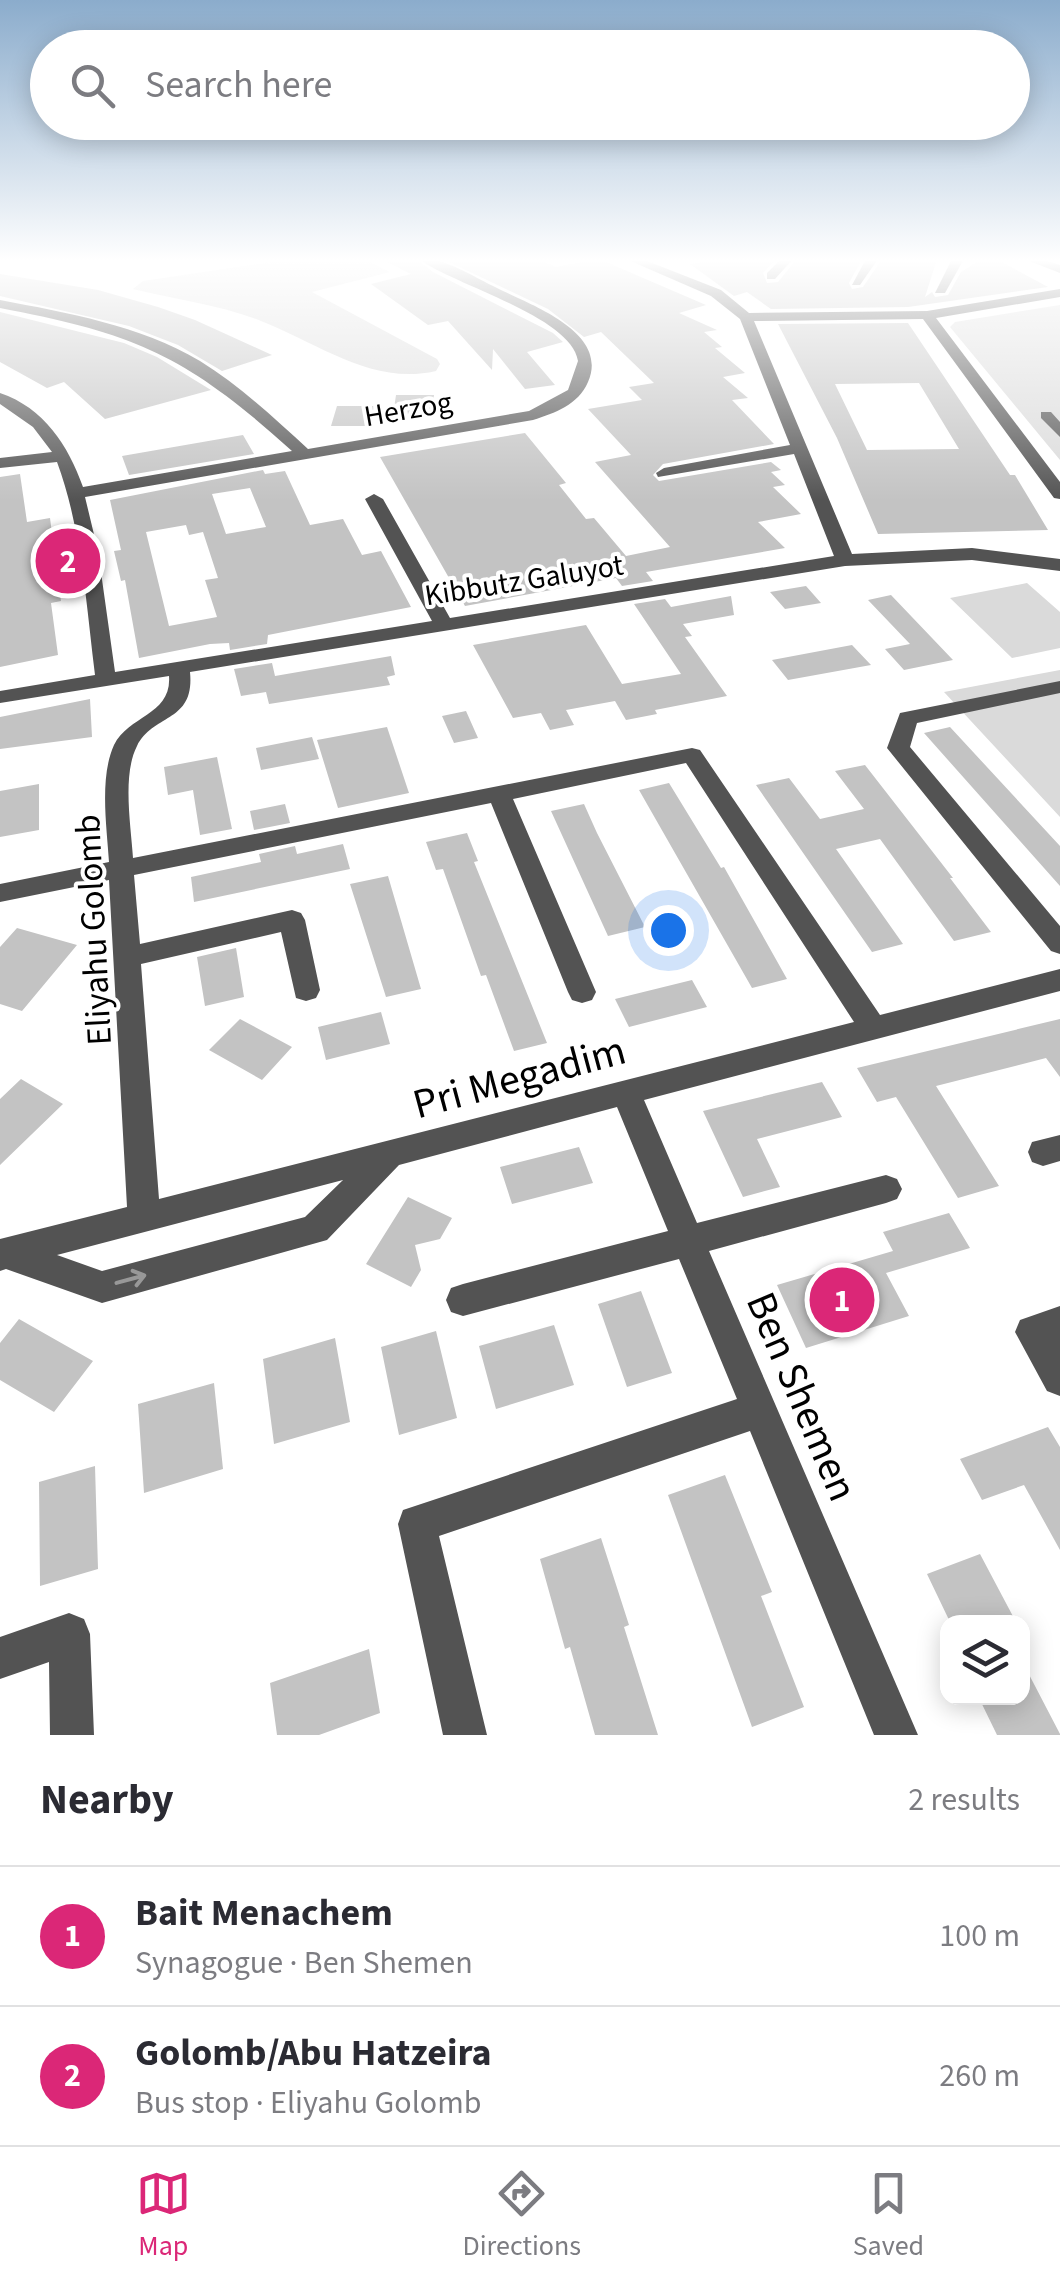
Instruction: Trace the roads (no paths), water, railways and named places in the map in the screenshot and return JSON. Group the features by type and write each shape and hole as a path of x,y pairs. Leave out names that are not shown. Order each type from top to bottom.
{"street":[{"path":"142,340 190,362 252,407 305,454"},
{"name":"Herzog","path":"77,493 533,415 569,398 583,382 583,349 574,340"},
{"path":"755,340 845,560"},
{"path":"946,340 1060,494"},
{"path":"0,398 32,418 50,436 63,456 77,493 106,679"},
{"path":"1046,415 1060,432"},
{"path":"664,473 799,448"},
{"path":"0,463 63,456"},
{"path":"1038,467 1060,467"},
{"path":"374,499 444,623"},
{"name":"Kibbutz Galuyot","path":"0,697 845,560 972,554 1060,565"},
{"name":"Eliyahu Golomb","path":"144,1218 122,869 124,751 138,731 176,706 182,696 179,667"},
{"path":"1060,687 908,718 898,748 1060,944"},
{"path":"0,893 692,756 873,1028"},
{"path":"499,794 582,992"},
{"path":"127,957 292,920 306,990"},
{"name":"Pri Megadim","path":"3,1254 1060,980"},
{"name":"Ben Shemen","path":"626,1092 896,1735"},
{"path":"3,1254 102,1287 315,1229 390,1154"},
{"path":"463,1300 886,1189"},
{"path":"1060,1322 1032,1332 1060,1378"},
{"path":"464,1735 417,1524 760,1410"},
{"path":"0,1658 68,1634 72,1735"}],"place":[{"name":"Golomb/Abu Hatzeira","path":"68,561"},
{"name":"Bait Menachem","path":"842,1300"}]}
